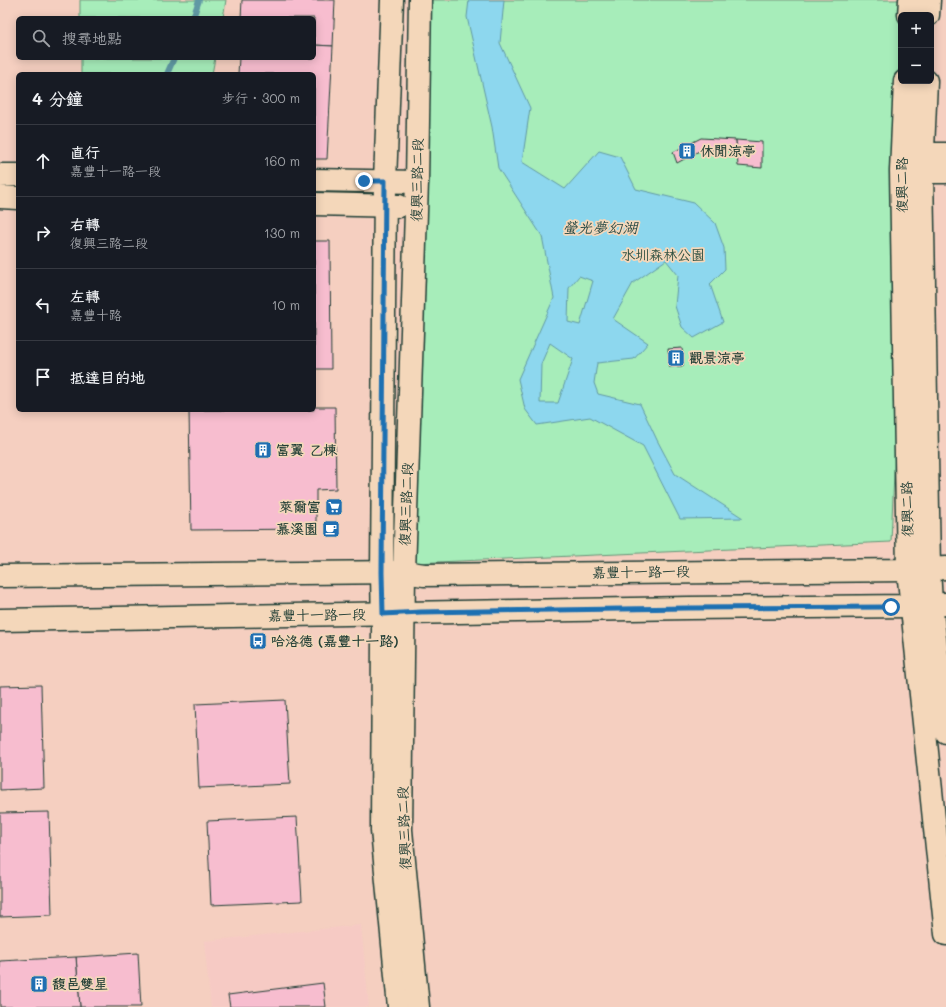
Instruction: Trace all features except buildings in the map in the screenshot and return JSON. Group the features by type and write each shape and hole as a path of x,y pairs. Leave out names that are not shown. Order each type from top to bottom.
{"street":[{"name":"復興三路二段","path":"392,0 385,181 382,573 393,614 401,830 418,1007"},
{"name":"復興三路二段","path":"399,1007 382,830 393,614 404,572 417,182 420,0"},
{"path":"909,12 910,0"},
{"path":"928,0 928,12"},
{"name":"復興二路","path":"905,84 901,163 928,569"},
{"name":"復興二路","path":"926,84 923,163 928,569 946,934"},
{"path":"901,163 923,163 946,154"},
{"path":"923,163 946,172"},
{"path":"0,175 16,175"},
{"path":"316,180 417,182"},
{"path":"0,197 16,198"},
{"path":"316,204 416,207"},
{"name":"嘉豐十一路一段","path":"0,576 404,572 424,575 928,569"},
{"name":"復興二路","path":"929,605 946,732"},
{"name":"嘉豐十一路一段","path":"0,620 393,614 421,612 929,605"}],"shaded area":[{"path":"361,925 369,1007 211,1007 204,941"}],"green space":[{"path":"80,0 226,0 223,16 80,16"},
{"name":"水圳森林公園","path":"431,0 914,0 904,12 898,12 898,84 911,84 891,542 414,563"},
{"path":"81,60 215,60 212,72 81,72"}],"water":[{"name":"螢光夢幻湖","path":"469,0 504,0 500,43 530,108 522,162 565,189 599,151 620,157 636,189 694,203 715,223 724,248 725,269 710,284 723,322 694,338 682,327 675,306 678,275 666,260 633,283 613,319 648,343 634,359 597,363 594,383 598,394 640,404 675,474 743,518 680,519 643,446 590,417 537,425 525,409 518,379 554,298 542,236 498,168 492,127 467,17","holes":["579,276 593,281 580,325 568,322 569,288","550,343 573,359 558,403 540,403 541,364"]}],"waterway":[{"path":"194,16 199,0"},
{"path":"168,72 173,60"}],"place":[{"name":"休閒涼亭","path":"687,151"},
{"name":"觀景涼亭","path":"676,358"},
{"name":"富翼 乙棟","path":"263,450"},
{"name":"萊爾富","path":"334,507"},
{"name":"慕溪園","path":"331,529"},
{"name":"哈洛德 (嘉豐十一路)","path":"258,641"},
{"name":"馥邑雙星","path":"39,984"}],"route":[{"path":"364,181 385,181 383,614 421,612 688,608 891,607"}]}
